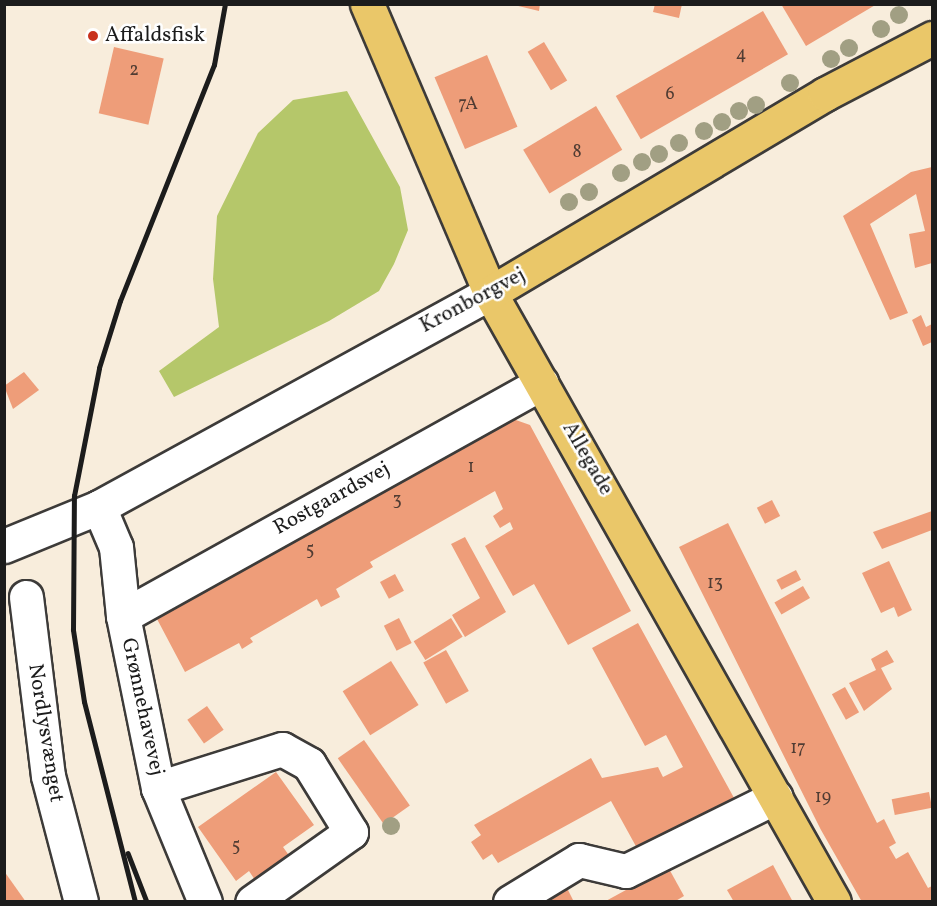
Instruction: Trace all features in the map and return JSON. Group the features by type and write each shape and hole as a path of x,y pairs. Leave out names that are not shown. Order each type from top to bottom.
{"main road":[{"name":"Allegade","path":"367,4 490,293 834,902"},
{"name":"Kronborgvej","path":"490,293 825,94 933,38"}],"street":[{"name":"Kronborgvej","path":"4,546 99,507 490,293"},
{"name":"Rostgaardsvej","path":"123,616 542,383"},
{"name":"Grønnehavevej","path":"99,507 116,547 123,616 158,788 205,902"},
{"name":"Nordlysvænget","path":"26,597 48,776 81,902"},
{"path":"158,788 282,749 309,764 351,832 252,902"},
{"path":"510,902 579,860 626,871 776,797"}],"green space":[{"path":"347,91 400,187 408,230 394,264 379,291 329,321 174,397 159,371 219,327 213,279 217,216 258,133 293,100"}],"building":[{"path":"510,4 540,4 539,11"},
{"path":"655,4 682,4 679,18 653,12"},
{"path":"781,4 877,4 806,46"},
{"path":"763,11 788,54 641,139 616,96"},
{"path":"544,42 567,81 551,90 528,52"},
{"path":"114,47 164,58 148,125 99,113"},
{"path":"487,55 517,127 465,149 435,77"},
{"path":"596,106 622,150 549,193 523,150"},
{"path":"932,167 932,263 915,268 909,234 925,231 916,194 870,224 908,313 890,320 843,216 911,172"},
{"path":"921,315 926,327 932,324 932,342 923,346 912,320"},
{"path":"24,372 39,390 13,409 4,386"},
{"path":"513,419 530,425 631,611 568,645 534,584 513,596 485,546 513,529 510,522 500,528 493,516 503,509 495,491 370,562 373,567 336,589 340,597 321,607 317,599 250,638 253,642 242,649 239,643 185,672 157,619"},
{"path":"772,500 780,516 765,524 757,508"},
{"path":"932,511 932,530 882,549 873,532"},
{"path":"728,523 877,823 884,819 896,843 889,847 896,859 908,852 928,888 932,886 932,902 862,902 821,830 679,547"},
{"path":"465,537 506,612 465,637 452,615 480,598 451,544"},
{"path":"889,561 912,610 898,617 894,607 881,613 862,573"},
{"path":"796,570 801,580 781,590 776,580"},
{"path":"395,574 404,591 389,599 380,582"},
{"path":"803,586 810,598 781,615 774,602"},
{"path":"399,618 412,643 397,651 384,626"},
{"path":"451,618 463,637 425,660 414,641"},
{"path":"638,623 739,807 638,850 611,801 498,863 492,854 483,860 471,842 481,835 474,825 591,758 602,778 658,767 663,777 683,767 666,735 645,746 592,648"},
{"path":"446,650 469,691 446,704 423,663"},
{"path":"887,650 894,662 881,668 892,689 864,711 849,683 876,670 871,659"},
{"path":"391,661 419,705 370,735 343,691"},
{"path":"845,687 859,712 846,720 832,694"},
{"path":"207,706 224,730 204,744 187,720"},
{"path":"364,740 410,806 384,824 338,758"},
{"path":"276,772 314,825 283,847 293,861 259,886 249,871 236,881 198,827"},
{"path":"929,792 932,808 895,815 892,799"},
{"path":"773,865 793,902 734,902 727,890"},
{"path":"668,867 684,896 674,902 604,902"},
{"path":"4,871 26,902 4,902"},
{"path":"567,888 574,902 543,902"}],"railway":[{"path":"135,902 84,702 73,630 74,496 99,368 120,301 214,65 225,4"},
{"path":"128,853 147,902"}],"place":[{"name":"Affaldsfisk","path":"93,36"}]}
